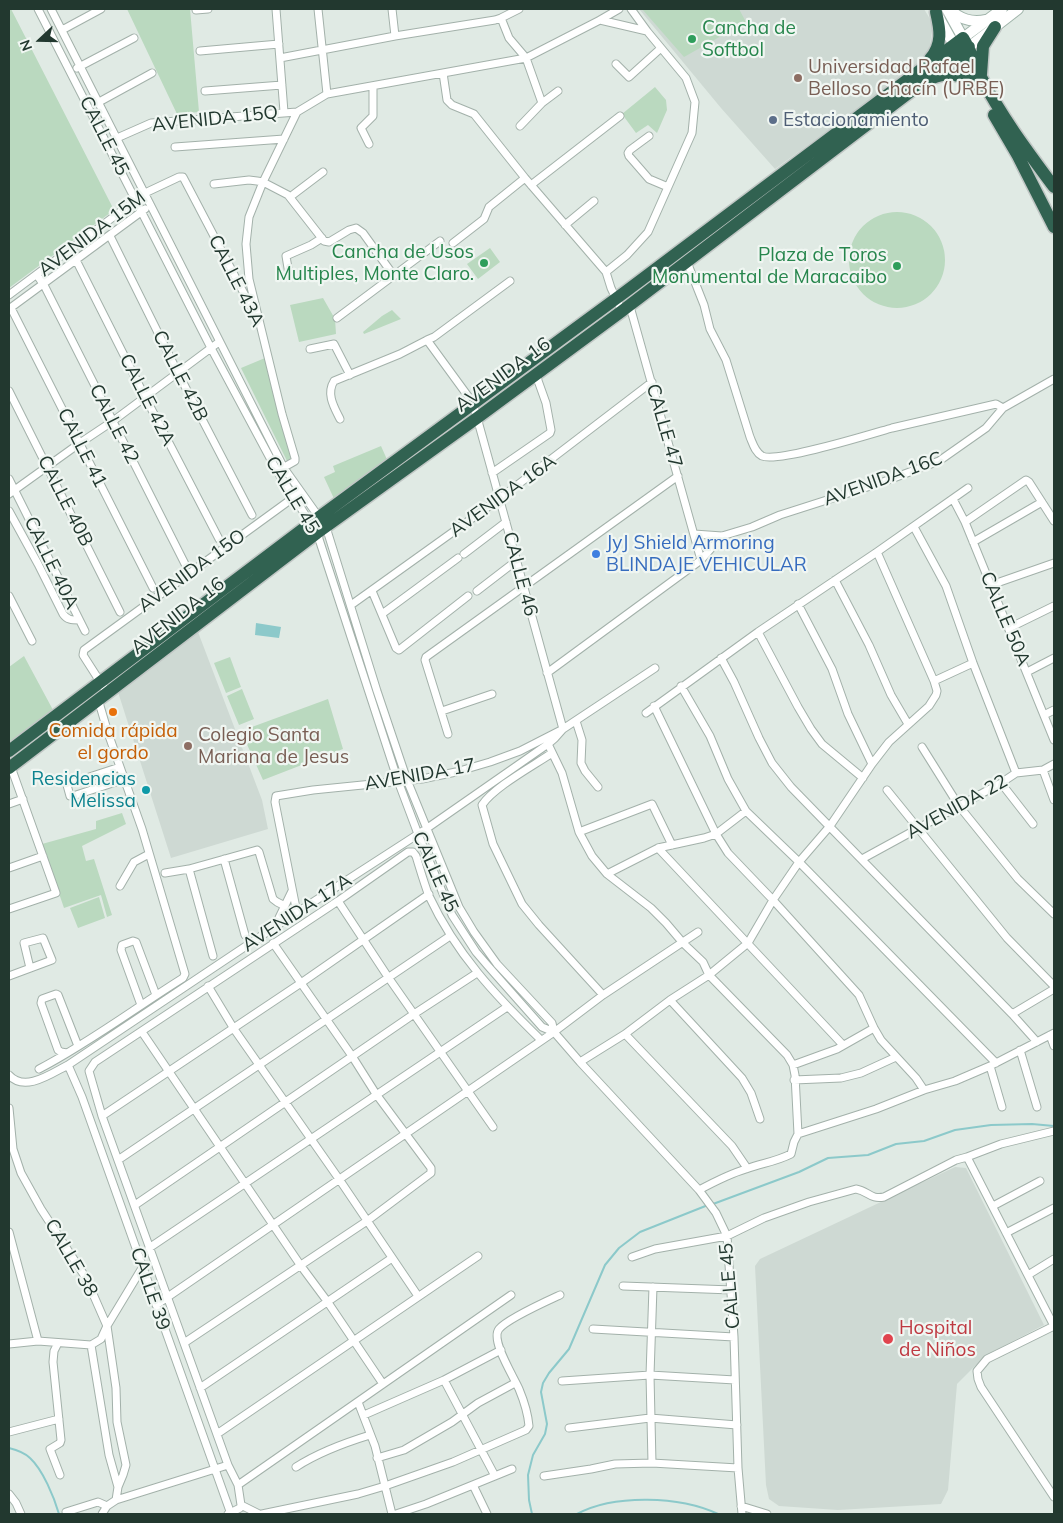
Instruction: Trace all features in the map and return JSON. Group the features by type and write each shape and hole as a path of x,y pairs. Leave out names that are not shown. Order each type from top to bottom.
{"highway":[{"path":"941,10 940,42 922,76 952,75 979,81 1054,187"},
{"path":"979,81 983,46 992,23"},
{"path":"961,47 1054,227"},
{"name":"AVENIDA 16","path":"10,768 103,697 474,403 961,47"},
{"name":"AVENIDA 16","path":"9,751 96,685 318,525 477,418 536,375 687,262 922,76"}],"main road":[{"name":"AVENIDA 16","path":"992,23 1002,9"},
{"name":"AVENIDA 16","path":"961,47 992,23 1018,9"},
{"path":"941,10 966,20 992,23"},
{"path":"941,10 961,47"}],"street":[{"name":"CALLE 45","path":"38,9 212,348 280,469 301,492 318,525 351,605 377,692 407,780 459,907 497,964 552,1023 554,1032"},
{"name":"CALLE 45","path":"51,9 151,205 294,498 318,525 398,781 452,915 476,952 542,1027 554,1032 699,1190 716,1213 727,1236 732,1290 736,1425 742,1514"},
{"path":"62,30 101,9"},
{"path":"196,10 208,9"},
{"path":"276,9 284,112"},
{"path":"318,9 327,94"},
{"path":"392,9 395,36"},
{"path":"280,58 501,18 519,9"},
{"path":"260,324 249,278 246,244 249,217 263,182 297,112 327,94 526,58 618,9"},
{"path":"606,272 627,256 648,232 692,133 695,102 686,78 647,31 632,9"},
{"path":"501,18 509,38 526,58 542,103"},
{"path":"600,20 647,31"},
{"path":"71,71 134,38"},
{"path":"200,51 279,44"},
{"path":"616,64 629,77 661,48"},
{"path":"98,102 152,73"},
{"path":"444,73 447,100 452,105 474,114 525,178 606,272 626,308"},
{"path":"205,91 282,85"},
{"path":"369,144 362,128 373,116 373,86"},
{"path":"520,126 542,103 558,91"},
{"name":"AVENIDA 15Q","path":"108,145 117,138 151,123 297,112"},
{"path":"531,185 620,116"},
{"path":"649,136 630,150 629,156 649,179 668,187"},
{"path":"175,147 284,139"},
{"path":"290,197 323,172"},
{"name":"AVENIDA 15M","path":"9,295 145,193 179,177"},
{"name":"CALLE 43A","path":"179,177 183,177 260,324 282,414 296,458 295,461 280,469"},
{"path":"453,243 484,219 489,207 525,178"},
{"path":"214,184 249,180 263,182 288,195 324,241 329,242 356,228 363,233 394,276"},
{"path":"565,225 594,201"},
{"name":"AVENIDA 15M","path":"10,309 151,205"},
{"name":"CALLE 42B","path":"110,236 178,373 252,515"},
{"path":"288,274 285,258 287,255 322,238"},
{"path":"337,318 440,241"},
{"name":"CALLE 42A","path":"76,260 219,539"},
{"path":"687,262 704,305 710,329 726,360 754,448 763,456 778,457 803,452 893,428 996,404 1003,408"},
{"name":"CALLE 42","path":"37,275 185,564"},
{"path":"340,419 331,400 330,390 332,383 400,354 434,337 510,281"},
{"name":"CALLE 47","path":"620,295 652,382 701,560"},
{"name":"CALLE 41","path":"10,309 153,588"},
{"path":"427,340 474,403"},
{"path":"11,492 113,421 219,342"},
{"path":"310,349 334,344 350,375"},
{"path":"492,473 552,430 546,403 536,375"},
{"name":"AVENIDA 16C","path":"722,536 883,482 939,461 986,428 1003,408 1054,379"},
{"name":"AVENIDA 16A","path":"351,605 499,499 652,382"},
{"name":"CALLE 40B","path":"9,391 120,612"},
{"name":"CALLE 46","path":"474,403 563,729"},
{"path":"448,734 425,660 426,657 678,476"},
{"name":"CALLE 40A","path":"9,479 11,492 85,630"},
{"path":"965,522 1026,480 1054,521"},
{"path":"646,713 720,658 914,527 968,488"},
{"name":"AVENIDA 15O","path":"96,685 83,655 84,650 301,492"},
{"name":"CALLE 50A","path":"953,499 965,522 1054,740"},
{"path":"973,542 1042,502"},
{"name":"CALLE 40A","path":"9,511 63,614 70,620 79,620"},
{"path":"382,614 506,522"},
{"path":"914,527 946,586 1016,773"},
{"path":"694,534 722,536"},
{"path":"547,673 701,560 722,536"},
{"path":"580,1062 625,1034 670,1000 709,975 748,943 773,900 799,862 830,826 888,742 929,706 936,695 937,691 934,681 877,552"},
{"path":"38,564 48,559"},
{"path":"477,591 516,561"},
{"path":"991,585 1054,564"},
{"path":"836,580 869,645 891,695 908,724"},
{"path":"372,590 396,648 399,650 468,596"},
{"path":"9,596 32,641"},
{"path":"798,604 832,669 848,714 872,764"},
{"path":"1009,628 1054,606"},
{"path":"758,632 811,730 822,744 863,778"},
{"path":"720,658 734,682 772,763 791,787 1037,1042"},
{"path":"1027,672 1054,658"},
{"path":"934,681 973,662"},
{"path":"563,729 655,668"},
{"path":"39,1069 183,978 185,974 142,829 104,720 103,697 96,685"},
{"path":"681,686 710,736 728,779 746,811 799,862 993,1065 1002,1107"},
{"path":"442,711 492,694"},
{"path":"654,706 716,834 728,853 859,995 881,1040 916,1078 924,1090"},
{"path":"1044,715 1054,710"},
{"path":"576,721 582,740 581,762 585,772 598,787"},
{"name":"AVENIDA 17","path":"292,890 275,802 277,796 456,772 520,751 563,729"},
{"name":"AVENIDA 17A","path":"9,1075 11,1078 22,1083 43,1078 68,1065 273,928 426,829 548,744 563,729"},
{"path":"548,744 562,773 579,832 592,856 607,874 651,908 666,923 702,962 709,975 787,1054 793,1065 798,1134 791,1154 776,1161 747,1168 699,1190"},
{"path":"922,747 959,806 1018,879 1054,914"},
{"path":"552,753 495,791 486,798 482,805 493,844 522,904 602,995"},
{"name":"AVENIDA 22","path":"862,859 1001,784 1016,773 1043,770 1054,764"},
{"path":"120,767 67,785 72,796 124,779"},
{"path":"9,908 56,893 10,768"},
{"path":"1043,770 1054,800"},
{"path":"90,777 93,790"},
{"path":"1001,784 1034,824"},
{"path":"887,790 1008,938 1054,987 1012,1014"},
{"path":"9,804 23,799"},
{"path":"579,832 652,804 672,845"},
{"path":"607,874 658,848 716,834 746,811"},
{"path":"658,848 843,1045"},
{"path":"165,873 189,869 257,850 273,899 285,906"},
{"path":"229,1514 240,1508 241,1505 238,1485 228,1465 149,1248 102,1116 89,1071 95,1062 338,901 408,852 413,852 416,856 429,894 450,936 477,973 506,1007 541,1040"},
{"path":"120,886 134,862 149,854"},
{"path":"9,868 43,856"},
{"path":"224,859 246,935"},
{"path":"189,869 214,956"},
{"path":"273,928 292,890"},
{"path":"292,890 297,913"},
{"path":"102,1116 234,1029 429,894"},
{"path":"338,901 388,977 493,1127"},
{"path":"156,1305 554,1032 602,995 698,932"},
{"path":"118,1160 450,936"},
{"path":"9,976 52,960 43,938 24,943 30,968"},
{"path":"141,1005 122,946 133,941 136,942 156,995"},
{"path":"184,1343 367,1221 431,1173 431,1168 376,1094 352,1056 272,943"},
{"path":"134,1205 477,973"},
{"path":"208,986 234,1029 418,1296"},
{"path":"67,1053 58,1050 41,1003 42,998 58,995 78,1046"},
{"path":"670,1000 742,1078 760,1119"},
{"path":"149,1248 506,1007"},
{"path":"793,1065 837,1049 874,1028"},
{"path":"142,1032 383,1384"},
{"path":"625,1034 732,1146 747,1168"},
{"path":"798,1134 955,1081 993,1065 1052,1034 1054,1046"},
{"path":"1020,1050 1037,1107"},
{"path":"794,1080 841,1078 861,1073 896,1057"},
{"name":"CALLE 39","path":"68,1065 82,1097 229,1514"},
{"name":"CALLE 38","path":"9,1108 13,1148 20,1173 86,1278 107,1326 116,1388 117,1422 126,1465 118,1487 116,1500"},
{"path":"632,1257 655,1249 727,1236 764,1218 800,1205 856,1189 862,1190 873,1197 884,1196 956,1160 1001,1144 1054,1132"},
{"path":"967,1157 1054,1326 987,1359 977,1371 978,1380 1054,1497"},
{"path":"992,1206 1040,1181"},
{"path":"1006,1233 1054,1208"},
{"path":"9,1232 38,1341"},
{"path":"217,1434 478,1256"},
{"path":"200,1388 392,1258"},
{"path":"1028,1275 1054,1259"},
{"path":"9,1344 38,1341 91,1345 101,1339 142,1268"},
{"path":"623,1286 732,1290"},
{"path":"652,1463 650,1375 653,1287"},
{"path":"241,1505 260,1514 358,1494 453,1462 480,1449 522,1433 529,1426 516,1383 496,1338 498,1330 506,1323 560,1294"},
{"path":"238,1485 511,1296"},
{"path":"1047,1312 1054,1307"},
{"path":"593,1328 734,1337"},
{"path":"58,1343 54,1351 53,1362 61,1440 60,1443 50,1449 60,1475"},
{"path":"91,1345 109,1455 118,1487"},
{"path":"364,1415 444,1380 501,1350"},
{"path":"562,1381 650,1375 735,1380"},
{"path":"444,1380 495,1476"},
{"path":"378,1458 404,1450 478,1403 516,1383"},
{"path":"358,1402 378,1458 392,1514"},
{"path":"569,1428 650,1418 736,1425"},
{"path":"9,1432 59,1419"},
{"path":"296,1467 310,1457 370,1435"},
{"path":"544,1476 615,1464 652,1463 738,1468"},
{"path":"102,1514 107,1506 116,1500 228,1465"},
{"path":"396,1514 512,1469"},
{"path":"472,1485 487,1514"},
{"path":"9,1494 21,1514"},
{"path":"66,1512 98,1502 107,1506"},
{"path":"741,1506 767,1514"}],"shaded area":[{"name":"Universidad Rafael Belloso Chacín (URBE)","path":"639,9 924,9 933,24 928,58 775,169 721,108"},
{"name":"Colegio Santa Mariana de Jesus","path":"198,632 262,800 268,829 171,858 118,692"},
{"name":"Hospital de Niños","path":"955,1167 966,1168 1044,1325 992,1352 981,1360 957,1384 948,1490 941,1504 838,1510 779,1506 769,1499 766,1485 755,1266 760,1259"}],"green space":[{"path":"9,9 11,9 114,210 9,288"},
{"path":"127,9 190,9 199,112 177,114"},
{"name":"Cancha de Softbol","path":"642,9 739,9 746,22 684,57"},
{"path":"655,87 666,100 667,110 657,133 648,125 636,133 622,114"},
{"name":"Plaza de Toros Monumental de Maracaibo","path":"897,212 915,216 931,226 941,242 945,260 941,278 931,294 915,304 897,308 879,304 863,294 853,278 849,260 853,242 863,226 879,216"},
{"name":"Cancha de Usos Multiples, Monte Claro.","path":"490,248 500,262 478,279 467,264"},
{"path":"323,298 335,319 336,334 299,342 290,305"},
{"path":"392,310 401,319 364,334 363,332"},
{"path":"265,358 293,457 287,461 241,368"},
{"path":"381,446 389,464 336,503 324,477 335,472 333,466"},
{"path":"24,656 53,710 9,744 9,667"},
{"path":"230,657 241,687 226,693 214,663"},
{"path":"242,689 254,719 239,725 227,696"},
{"path":"328,699 343,749 263,780 241,731"},
{"path":"122,813 126,824 82,846 86,861 94,859 112,915 107,917 101,895 64,908 42,844 96,829 96,821"},
{"path":"99,897 105,918 78,928 70,908"}],"water":[{"path":"256,623 281,627 279,638 255,635"}],"waterway":[{"path":"713,1204 799,1172 828,1158 868,1155 896,1144 924,1141 955,1130 991,1125 1032,1124 1054,1126"},
{"path":"532,1514 529,1500 528,1475 533,1455 545,1434 547,1424 541,1392 543,1383 569,1349 605,1265 619,1248 640,1232 708,1205"},
{"path":"9,1448 18,1450 35,1463 48,1484 59,1514"},
{"path":"577,1514 609,1503 628,1500 666,1501 703,1508 718,1514"}],"place":[{"name":"Cancha de Softbol","path":"692,39"},
{"name":"Universidad Rafael Belloso Chacín (URBE)","path":"798,78"},
{"name":"Estacionamiento","path":"773,120"},
{"name":"Cancha de Usos Multiples, Monte Claro.","path":"484,263"},
{"name":"Plaza de Toros Monumental de Maracaibo","path":"897,266"},
{"name":"JyJ Shield Armoring BLINDAJE VEHICULAR","path":"596,554"},
{"name":"Comida rápida el gordo","path":"113,712"},
{"name":"Colegio Santa Mariana de Jesus","path":"188,746"},
{"name":"Residencias Melissa","path":"146,790"},
{"name":"Hospital de Niños","path":"888,1339"}]}
